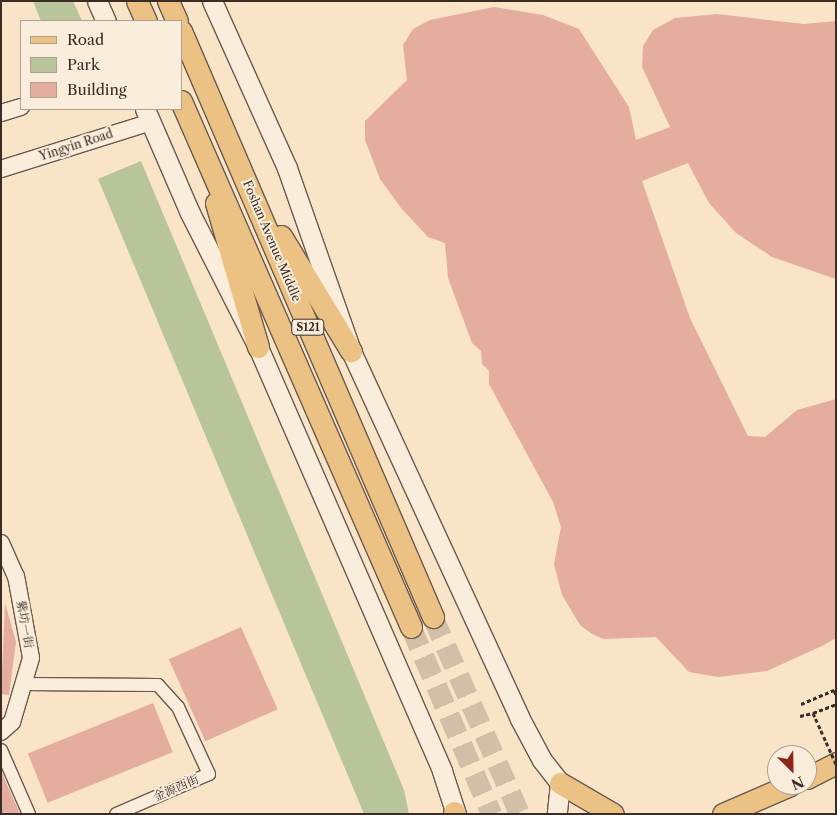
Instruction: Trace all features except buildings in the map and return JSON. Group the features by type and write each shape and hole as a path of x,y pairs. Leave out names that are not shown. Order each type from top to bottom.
{"main road":[{"path":"97,1 106,20"},
{"path":"137,1 146,20"},
{"path":"168,1 177,20"},
{"path":"212,1 287,168 351,351 519,717 542,760 560,783 613,814"},
{"name":"Foshan Avenue Middle","path":"182,33 433,617"},
{"name":"S121","path":"182,103 412,627"},
{"path":"148,115 190,213 258,347 442,772 455,813"},
{"path":"230,143 351,351"},
{"path":"204,151 233,275 258,347"},
{"path":"817,773 836,764"},
{"path":"557,814 560,783"},
{"path":"718,814 767,795"}],"street":[{"path":"1,113 20,107"},
{"name":"Yingyin Road","path":"1,169 148,115"},
{"name":"紫坊一街","path":"1,543 16,576 30,658 12,722 1,732"},
{"name":"金源西街","path":"23,684 158,685 178,707 209,774 116,814"},
{"path":"1,750 29,814"}],"path":[{"path":"801,704 834,690 836,695"},
{"path":"800,716 836,704"},
{"path":"813,713 836,764"}],"green space":[{"path":"33,1 73,1 82,20 41,20"},
{"path":"141,161 404,790 409,814 364,814 98,179"}],"tunnel":[{"path":"433,617 520,814"},
{"path":"411,627 492,814"}]}
